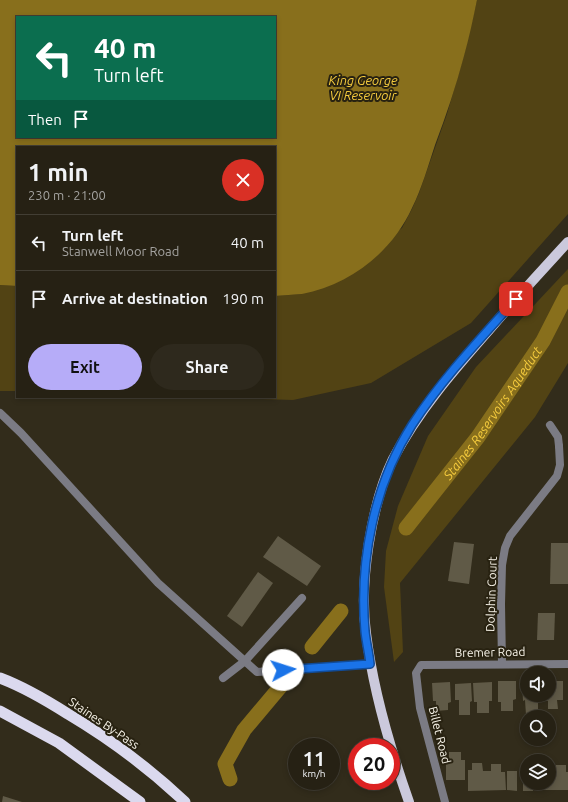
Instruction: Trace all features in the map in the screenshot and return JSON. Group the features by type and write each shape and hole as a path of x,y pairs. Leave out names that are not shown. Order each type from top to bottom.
{"highway":[{"name":"Staines By-Pass","path":"0,678 44,700 96,731 131,756 167,785 185,802"},
{"path":"0,711 59,743 140,802"}],"main road":[{"path":"409,802 387,733 370,664 365,631 364,602 370,535 378,498 393,460 412,425 435,393 568,242"}],"street":[{"path":"0,413 21,433 158,583 257,672 370,664"},
{"name":"Dolphin Court","path":"502,664 501,604 504,548 510,536 557,476 560,465 558,437 550,425"},
{"path":"224,678 245,661 302,598"},
{"name":"Bremer Road","path":"416,673 421,665 568,664"},
{"name":"Billet Road","path":"416,673 420,708 445,802"}],"shaded area":[{"path":"477,0 568,0 568,214 471,323 371,383 293,400 227,398 276,398 276,296 302,294 402,228 419,193 447,114 464,55"},
{"path":"568,269 568,363 535,417 400,583 403,652 394,662 384,587 386,551 398,506 428,436 476,367"},
{"path":"0,285 16,286 16,391 0,391"}],"water":[{"name":"King George VI Reservoir","path":"0,0 477,0 468,42 454,90 416,200 404,224 393,239 368,264 353,274 320,290 302,294 276,296 276,146 16,146 16,286 0,285"}],"building":[{"path":"278,536 321,566 307,586 263,557"},
{"path":"454,542 474,544 469,584 448,581"},
{"path":"551,543 568,543 568,584 550,584"},
{"path":"258,572 273,583 242,627 227,616"},
{"path":"538,613 555,613 554,640 537,640"},
{"path":"498,681 516,681 516,699 513,700 513,711 501,711 501,702 498,702"},
{"path":"556,681 563,681 563,700 557,700 558,709 548,709 548,702 556,702"},
{"path":"450,682 451,702 448,703 448,710 436,711 436,701 433,701 432,683"},
{"path":"492,682 492,701 489,701 489,713 477,713 477,702 474,702 473,683"},
{"path":"471,683 472,701 470,702 470,715 459,715 459,700 455,700 455,684"},
{"path":"525,702 538,702 538,710 526,710"},
{"path":"449,752 461,752 461,760 465,760 465,780 446,780 446,760 449,760"},
{"path":"472,763 482,763 483,771 491,771 491,764 501,764 501,772 505,772 506,790 468,791 468,770 472,770"},
{"path":"556,765 566,765 566,772 568,772 568,790 556,790"},
{"path":"507,771 517,771 517,791 507,790"},
{"path":"3,796 22,802 2,802"}],"waterway":[{"name":"Staines Reservoirs Aqueduct","path":"406,528 478,437 543,341 568,292"},
{"name":"Staines Reservoirs Aqueduct","path":"312,647 341,611"},
{"name":"Staines Reservoirs Aqueduct","path":"230,779 225,764 244,730 286,680"}],"route":[{"path":"283,670 370,664 365,631 364,602 370,535 378,498 393,460 412,425 435,393 516,299"}]}
